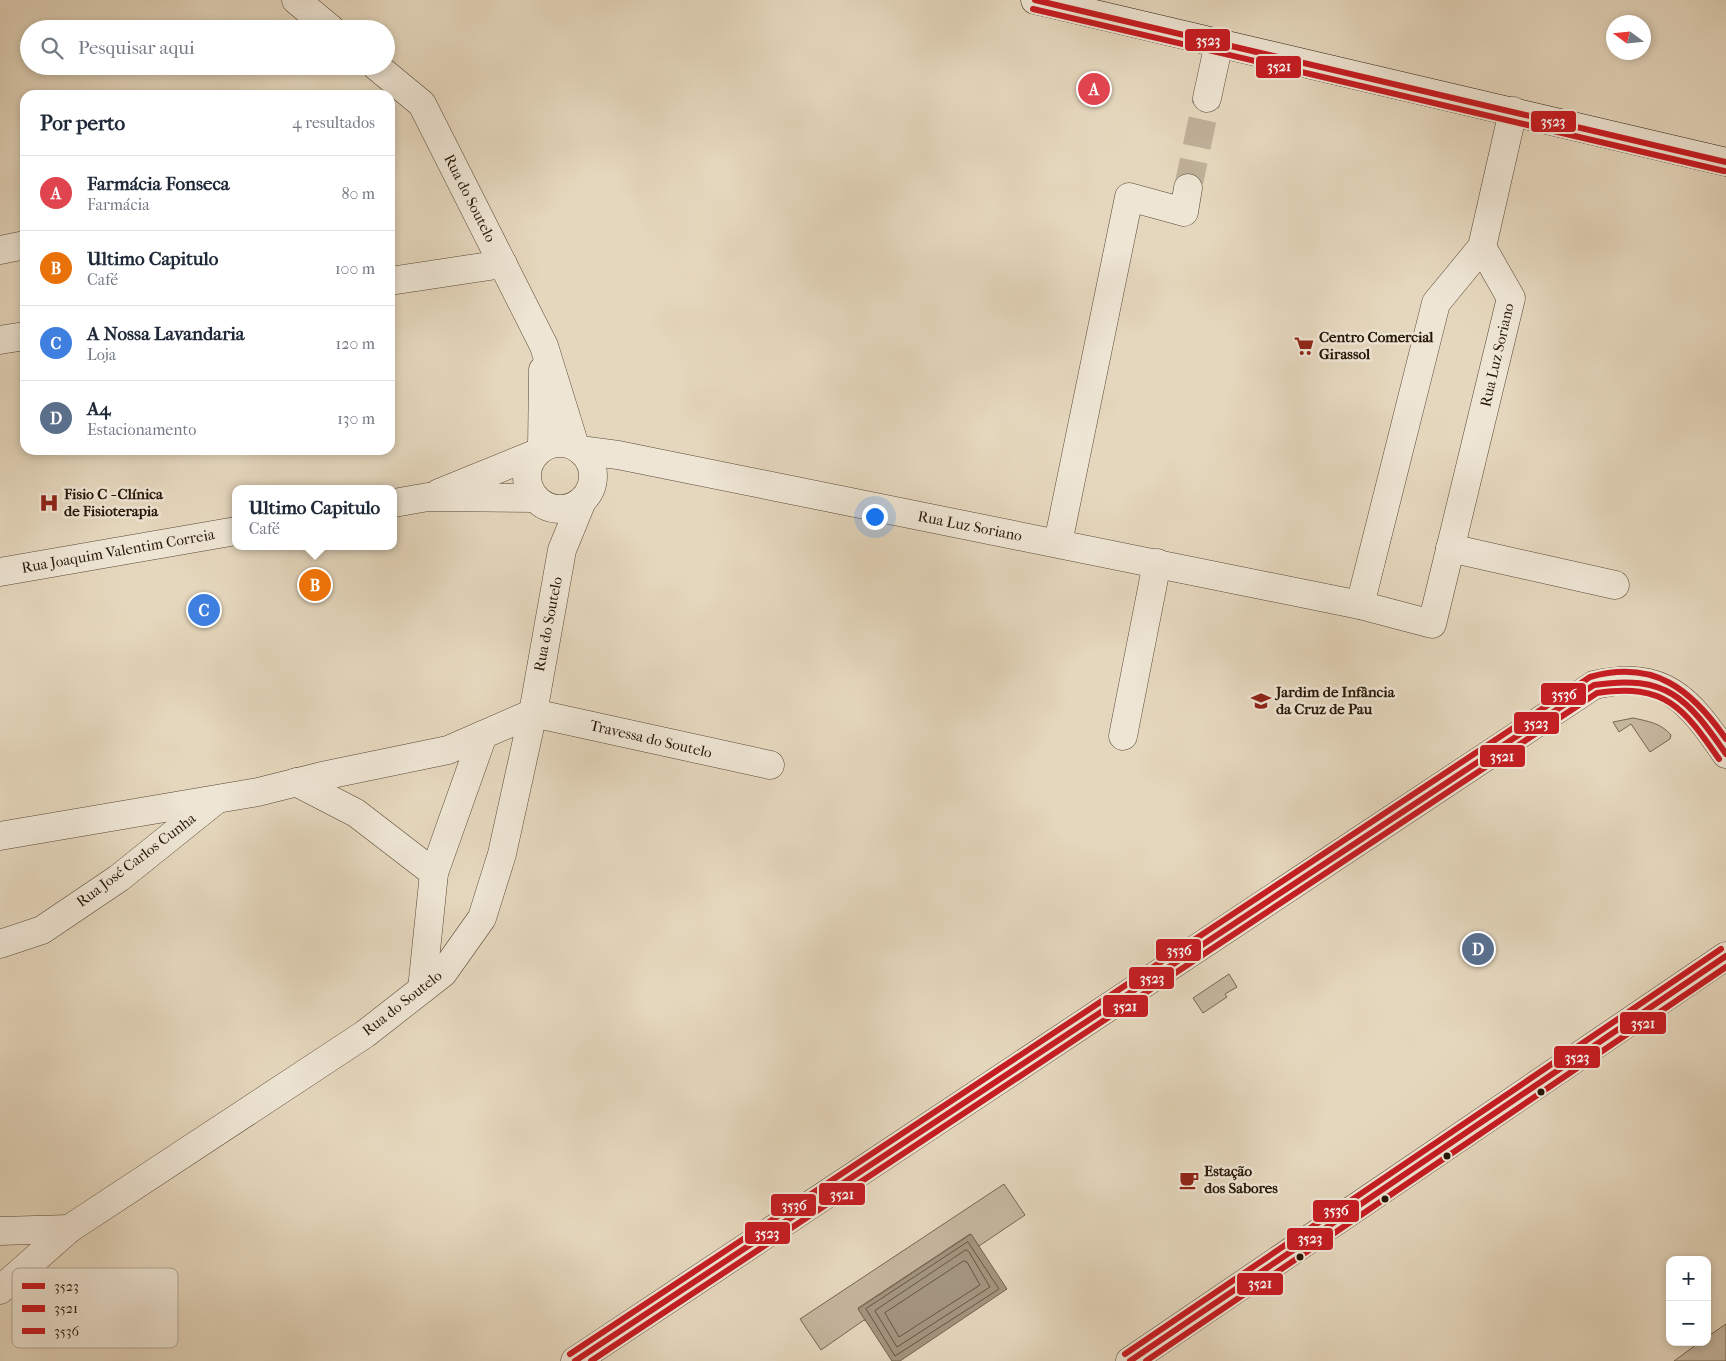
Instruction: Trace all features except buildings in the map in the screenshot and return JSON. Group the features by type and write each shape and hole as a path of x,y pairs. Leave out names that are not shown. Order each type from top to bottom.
{"street":[{"path":"296,0 320,20"},
{"path":"1035,0 1726,162"},
{"path":"1207,98 1218,43"},
{"name":"Rua do Soutelo","path":"387,75 422,104 544,346"},
{"path":"1360,605 1436,302 1482,247 1513,111"},
{"path":"1058,543 1129,197 1184,212 1188,188"},
{"path":"0,250 20,246"},
{"name":"Rua Luz Soriano","path":"578,448 1360,605 1432,624 1511,298 1482,247"},
{"path":"395,281 503,264"},
{"path":"0,340 20,337"},
{"path":"397,502 428,497 538,501 551,508 562,509 572,507 582,501 592,484 594,475 587,457 578,448 544,346"},
{"path":"544,346 538,451 527,471 527,481 562,550"},
{"path":"428,497 558,443 578,448"},
{"name":"Rua do Soutelo","path":"25,1268 69,1229 365,1034 444,973 482,918 502,854 533,713 562,550 582,501"},
{"name":"Rua Joaquim Valentim Correia","path":"0,572 232,532"},
{"path":"1450,548 1616,585"},
{"path":"1123,736 1157,564"},
{"path":"576,1361 600,1350 1594,685 1619,679 1646,681 1678,695 1700,716 1726,754"},
{"name":"Rua José Carlos Cunha","path":"0,836 258,792 296,782 448,750 533,713"},
{"name":"Travessa do Soutelo","path":"533,713 770,765"},
{"path":"422,990 434,873 483,735"},
{"path":"296,782 356,813 434,873"},
{"name":"Rua José Carlos Cunha","path":"0,944 42,930 119,878 217,799"},
{"path":"1130,1361 1726,956"},
{"path":"0,1230 69,1229"},
{"name":"Rua do Soutelo","path":"0,1290 12,1279"}],"shaded area":[{"path":"1633,718 1653,723 1663,728 1671,735 1670,739 1650,752 1631,724 1619,732 1613,722"},
{"path":"1229,974 1237,987 1225,994 1227,997 1203,1013 1193,998"},
{"path":"1004,1184 1025,1215 979,1246 970,1234 858,1308 866,1321 864,1320 821,1350 800,1319"},
{"path":"1726,1324 1726,1361 1674,1361 1695,1346 1711,1346 1711,1334"}],"water":[{"path":"971,1234 1007,1289 900,1361 892,1361 858,1309"}],"tunnel":[{"path":"1188,188 1207,98"}],"transit line":[{"name":"3523","path":"1035,0 1726,162"},
{"name":"3521","path":"1033,9 1724,171"},
{"name":"3536","path":"570,1354 1590,677 1613,672 1633,672 1669,682 1699,706 1726,739"},
{"name":"3523","path":"575,1361 1594,685 1640,683 1658,687 1673,694 1699,718 1726,754"},
{"name":"3521","path":"591,1361 1597,693 1640,692 1656,696 1670,703 1694,725 1719,759"},
{"name":"3536","path":"1125,1354 1721,949"},
{"name":"3523","path":"1130,1361 1726,956"},
{"name":"3521","path":"1146,1361 1726,967"}],"place":[{"name":"Farmácia Fonseca","path":"1094,89"},
{"name":"Centro Comercial Girassol","path":"1304,346"},
{"name":"Fisio C - Clínica de Fisioterapia","path":"49,503"},
{"name":"Ultimo Capitulo","path":"315,585"},
{"name":"A Nossa Lavandaria","path":"204,610"},
{"name":"Jardim de Infância da Cruz de Pau","path":"1261,701"},
{"name":"A4","path":"1478,949"},
{"name":"Estação dos Sabores","path":"1189,1180"}]}
